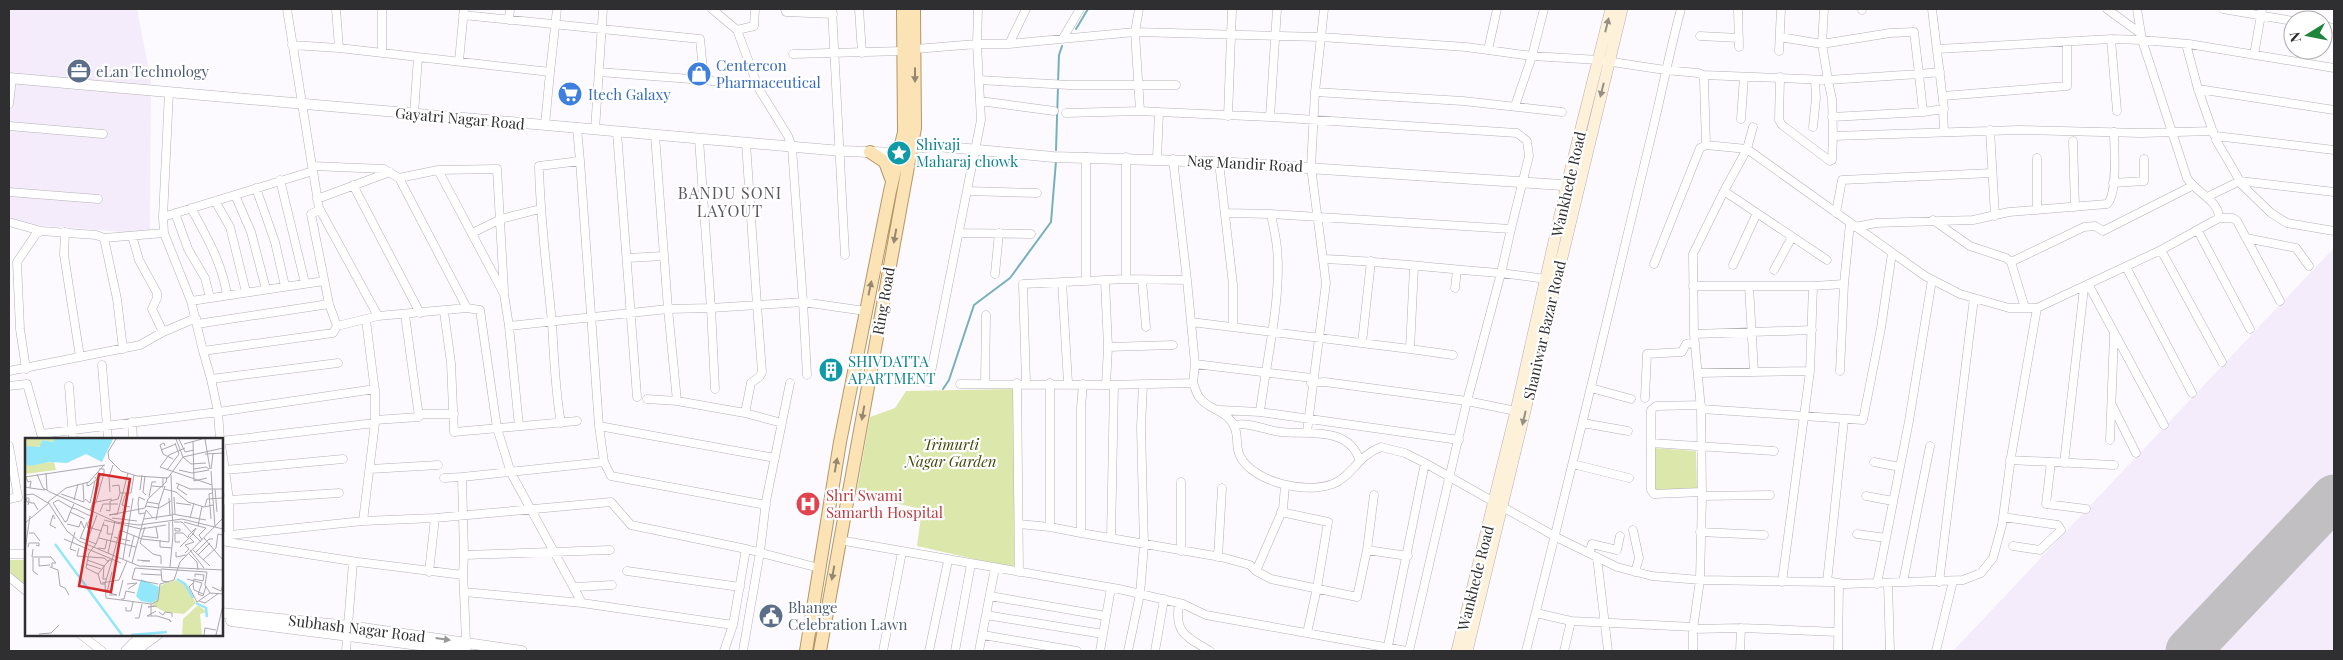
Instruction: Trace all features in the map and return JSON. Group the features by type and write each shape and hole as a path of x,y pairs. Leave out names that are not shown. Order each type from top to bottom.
{"main road":[{"name":"Ring Road","path":"903,9 909,50"},
{"name":"Ring Road","path":"820,651 905,150 904,132 909,50 914,9"},
{"name":"Wankhede Road","path":"1457,651 1499,504 1516,411 1546,280 1573,185 1604,61 1611,9"},
{"path":"1604,61 1622,9"},
{"path":"806,651 865,311 892,181 905,150"},
{"path":"870,152 885,162 892,181"},
{"name":"Shaniwar Bazar Road","path":"1467,651 1573,185"}],"street":[{"path":"287,9 301,104 320,210 378,316"},
{"path":"336,9 339,48"},
{"path":"382,9 382,53"},
{"path":"509,20 510,9"},
{"path":"545,126 557,9"},
{"path":"595,130 603,9"},
{"path":"712,9 737,30 759,89 788,136 792,147 804,302 807,375"},
{"path":"737,30 754,26 755,9"},
{"path":"785,9 786,12 832,11 841,151 845,255"},
{"path":"859,9 862,53"},
{"path":"929,382 981,120 977,44 978,9"},
{"path":"1009,44 1026,9"},
{"path":"1063,38 1080,9"},
{"path":"1139,9 1135,32 1140,85 1140,110"},
{"path":"1228,116 1232,9"},
{"path":"1270,117 1277,9"},
{"path":"1306,432 1326,283 1311,167 1315,92 1324,9"},
{"path":"1488,50 1497,9"},
{"path":"1516,106 1532,56 1544,9"},
{"path":"1526,651 1556,537 1651,138 1665,70 1681,9"},
{"path":"1738,9 1739,47"},
{"path":"1779,51 1781,9"},
{"path":"1780,77 1779,120 1782,126 1830,161 1832,160 1832,117 1822,44 1824,9"},
{"path":"1932,9 1943,96 1944,132"},
{"path":"2107,9 2141,36"},
{"path":"2137,9 2141,36 2186,178 2192,186 2209,198 2219,212 2219,218"},
{"path":"2223,9 2262,12 2283,18"},
{"path":"459,61 464,12 509,20 700,39 704,80"},
{"path":"2254,55 2262,12"},
{"path":"793,54 862,53 977,44 1009,44 1135,32 1321,38 1488,50 1532,56 1604,61 1703,75 1828,80 1940,72"},
{"path":"1780,37 1822,44 1890,33 1914,32 1923,112"},
{"path":"1700,36 1739,38"},
{"path":"1938,49 2141,36 2334,68"},
{"path":"2111,39 2117,111"},
{"path":"1943,96 2067,86 2067,42"},
{"path":"2186,44 2198,89 2214,134 2239,182 2272,213 2287,223 2334,231"},
{"path":"292,45 339,48 550,72"},
{"path":"414,114 418,57"},
{"path":"599,72 735,84"},
{"path":"1703,75 1706,145"},
{"path":"1742,119 1744,77"},
{"path":"9,104 10,78"},
{"name":"Gayatri Nagar Road","path":"10,78 841,151 905,150"},
{"path":"979,80 1069,85 1176,85"},
{"path":"1813,127 1816,98 1815,80"},
{"path":"2198,89 2334,110"},
{"path":"169,92 163,217 164,233 191,300 211,379 218,412 221,438"},
{"path":"1315,92 1463,101 1562,112"},
{"path":"980,101 1054,111"},
{"path":"839,540 1111,588 1179,603 1206,615 1387,649 1408,651 1467,401 1501,273 1529,156 1527,141 1517,132 1314,119 1140,110 1066,113"},
{"path":"1832,117 1943,110"},
{"path":"1157,159 1159,112"},
{"path":"9,126 103,134"},
{"path":"1693,651 1693,628 1700,580 1702,494 1701,407 1694,334 1693,254 1747,149 1753,126"},
{"path":"577,128 599,426 604,462 611,476 766,505"},
{"path":"1833,136 1990,130 2172,132 2214,134 2334,150"},
{"path":"1990,130 1995,216"},
{"path":"617,132 637,397"},
{"path":"1853,225 1933,220 1974,220 2009,212 2107,204 2111,201 2114,183 2114,132"},
{"path":"655,135 668,309 678,401"},
{"path":"699,139 716,389"},
{"path":"2073,141 2075,207"},
{"path":"745,412 751,383 762,372 746,143"},
{"path":"1654,264 1700,148 1706,145 1747,149 1932,280 1960,294 2008,308 2037,308 2161,250 2219,218 2235,219 2280,301"},
{"name":"Nag Mandir Road","path":"905,150 937,146 1058,157 1126,157 1311,167 1573,185"},
{"path":"1086,157 1086,281"},
{"path":"1126,157 1126,280"},
{"path":"2036,210 2037,158"},
{"path":"2114,183 2144,181 2144,159"},
{"path":"1172,160 1188,280 1195,364 1193,383 1199,397 1211,407 1220,410 1260,412 1308,418 1459,440"},
{"path":"561,423 557,398 552,322 540,209 539,166 580,161"},
{"path":"1219,162 1233,285 1233,327"},
{"path":"163,217 313,168 384,169 399,178 467,308"},
{"path":"399,178 438,170 497,169 504,294 519,426"},
{"path":"438,170 504,294"},
{"path":"317,199 390,172"},
{"path":"1836,213 1842,180 1992,173"},
{"path":"280,180 305,284"},
{"path":"2209,198 2211,195 2239,182 2334,192"},
{"path":"353,185 420,313"},
{"path":"2011,262 2084,227 2094,226 2103,231 2192,186"},
{"path":"256,188 274,242 285,286"},
{"path":"968,191 1037,193"},
{"path":"1724,191 1827,260"},
{"path":"9,192 98,199"},
{"path":"235,194 251,232 266,289"},
{"path":"215,201 230,227 246,292"},
{"path":"191,208 224,273 226,295"},
{"path":"472,233 501,219 540,209"},
{"path":"320,210 311,214 329,304 337,326"},
{"path":"174,213 188,249 205,278 210,298"},
{"path":"1225,213 1271,214 1511,229"},
{"path":"1733,265 1757,213"},
{"path":"1260,412 1272,332 1277,249 1271,214"},
{"path":"1933,220 1970,246 2006,258 2011,262 2025,308"},
{"path":"9,222 41,231 96,235 104,238 164,233"},
{"path":"1840,370 1844,284 1853,225"},
{"path":"26,369 20,329 17,262 36,234 41,231"},
{"path":"2198,231 2250,329"},
{"path":"65,232 64,256 80,356"},
{"path":"959,233 1030,234"},
{"path":"995,274 999,233"},
{"path":"1774,270 1792,236"},
{"path":"104,238 116,299 123,349"},
{"path":"2246,238 2296,248 2309,266"},
{"path":"134,239 139,260 157,293 152,309 163,332"},
{"path":"2161,250 2222,362"},
{"path":"1770,495 1652,493 1651,410 1653,407 1701,407 1861,421 1864,419 1892,253"},
{"path":"627,258 664,256"},
{"path":"1324,259 1371,261 1414,267 1501,273 1546,280"},
{"path":"1362,343 1371,261"},
{"path":"2126,266 2192,393"},
{"path":"1410,349 1414,267"},
{"path":"1455,288 1457,270"},
{"path":"1026,383 1023,284 1126,280 1188,280"},
{"path":"1142,280 1146,327"},
{"path":"1877,584 1900,467 1932,280"},
{"path":"191,300 324,281"},
{"path":"1105,281 1110,385 1111,538"},
{"path":"1062,282 1068,383"},
{"path":"1692,286 1813,286 1844,284"},
{"path":"1749,286 1754,372"},
{"path":"1782,582 1810,370 1813,286"},
{"path":"2086,286 2114,332 2164,425"},
{"path":"2064,463 2086,286"},
{"path":"1940,582 1974,298"},
{"path":"509,326 591,317 631,315 668,309 804,302 865,311"},
{"path":"9,371 140,345 163,332 196,321 329,304"},
{"path":"203,351 333,333 337,326 378,316 444,312 467,308 480,310 497,428 511,473 582,602"},
{"path":"1220,410 1234,425 1239,455 1244,462 1260,475 1285,486 1318,487 1335,483 1347,475 1359,459 1381,447 1405,453 1556,537 1617,567 1635,572 1700,580 1782,582 1877,584 1963,580 1982,573 1993,558 2003,517 2010,460 2037,308"},
{"path":"444,312 454,432 577,421"},
{"path":"405,315 419,414"},
{"path":"985,383 986,316"},
{"path":"363,521 375,421 374,389 366,320"},
{"path":"1191,322 1453,355"},
{"path":"1694,334 1812,330"},
{"path":"2110,440 2114,332"},
{"path":"1645,398 1647,354 1682,352 1686,344 1695,343"},
{"path":"1108,347 1173,345"},
{"path":"211,379 338,363"},
{"path":"1195,364 1265,372 1467,401 1516,411"},
{"path":"102,365 108,438"},
{"path":"1698,373 1810,370"},
{"path":"724,651 733,625 740,587 766,505 790,383"},
{"path":"1017,383 1019,572"},
{"path":"1050,383 1050,527"},
{"path":"960,384 1068,383 1110,385 1193,383"},
{"path":"9,386 27,384 41,436 106,425 218,412 374,389"},
{"path":"1081,533 1081,407 1083,384"},
{"path":"1128,651 1140,594 1144,545 1141,427 1143,384"},
{"path":"69,386 73,438"},
{"path":"1591,388 1631,399"},
{"path":"647,399 678,401 745,412 782,423"},
{"path":"2111,403 2136,454"},
{"path":"222,440 419,417 419,414 454,414"},
{"path":"1827,582 1844,420"},
{"path":"132,422 133,438"},
{"path":"1583,423 1628,431"},
{"path":"1234,425 1244,424 1282,432 1306,432 1335,436 1354,447 1359,459"},
{"path":"599,426 775,458"},
{"path":"1651,444 1774,451"},
{"path":"9,446 22,497 9,499"},
{"path":"1903,582 1930,446"},
{"path":"343,459 223,470 225,535 363,521 532,511 611,502 631,525 752,550 819,568"},
{"path":"2010,460 2114,465"},
{"path":"444,478 511,473 604,462"},
{"path":"1874,462 1900,467"},
{"path":"2051,462 2046,504 2086,509"},
{"path":"1387,649 1408,556 1425,463"},
{"path":"1573,464 1629,478"},
{"path":"370,469 438,466"},
{"path":"462,477 466,647"},
{"path":"1181,482 1181,551"},
{"path":"1256,572 1281,512 1285,486"},
{"path":"1218,557 1222,488"},
{"path":"225,501 340,492"},
{"path":"1019,524 1050,527 1218,557 1250,565 1256,572 1271,579 1357,597 1367,550 1374,495"},
{"path":"1866,496 1893,501"},
{"path":"1281,512 1328,522 1307,633"},
{"path":"2003,517 2058,525 2061,530 2040,550 2013,546"},
{"path":"429,572 435,518"},
{"path":"1633,530 1639,558 1635,572"},
{"path":"1700,532 1764,535"},
{"path":"1857,534 1886,538"},
{"path":"1589,553 1592,544 1617,550 1620,536"},
{"path":"222,541 354,562 463,575"},
{"path":"464,555 610,550"},
{"path":"742,651 752,550"},
{"path":"1367,550 1408,556"},
{"path":"883,651 902,552"},
{"path":"9,554 25,554"},
{"path":"1597,557 1608,651"},
{"path":"929,651 948,560"},
{"path":"346,651 354,562"},
{"path":"955,651 971,564"},
{"path":"979,651 995,568"},
{"path":"627,571 740,587"},
{"path":"9,577 25,590"},
{"path":"1936,651 1953,581"},
{"path":"1838,651 1839,583"},
{"path":"1888,583 1890,651"},
{"path":"575,587 612,585"},
{"path":"1100,651 1111,588"},
{"path":"464,592 582,602 733,625"},
{"path":"990,596 1106,616"},
{"path":"1155,651 1164,599"},
{"path":"1179,603 1177,618 1183,634 1210,651"},
{"path":"1536,612 1571,621 1693,628 1838,632"},
{"name":"Subhash Nagar Road","path":"222,613 466,647 522,651"},
{"path":"986,615 1103,634"},
{"path":"222,620 349,631"},
{"path":"1564,651 1571,621"},
{"path":"1740,651 1741,628"},
{"path":"81,635 102,651"},
{"path":"126,651 142,635"},
{"path":"135,651 157,635"},
{"path":"982,635 1077,651"}],"shaded area":[{"path":"9,9 137,9 151,80 150,234 9,223"},
{"path":"2334,248 2334,651 1953,651 2271,314"}],"green space":[{"name":"Trimurti Nagar Garden","path":"1014,389 1014,568 917,546 922,509 856,495 870,417 895,408 906,391"},
{"path":"1654,448 1696,451 1697,491 1654,490"},
{"path":"9,560 25,560 25,586 9,573"}],"waterway":[{"path":"1076,29 1088,9"},
{"path":"1058,83 1059,55 1062,46"},
{"path":"1056,150 1058,87"},
{"path":"943,389 949,380 974,305 1010,278 1051,222 1056,161"}],"runway":[{"path":"2188,651 2334,497"}],"place":[{"name":"eLan Technology","path":"79,71"},
{"name":"Centercon Pharmaceutical","path":"699,74"},
{"name":"Itech Galaxy","path":"570,94"},
{"name":"Shivaji Maharaj chowk","path":"899,153"},
{"name":"SHIVDATTA APARTMENT","path":"831,370"},
{"name":"Shri Swami Samarth Hospital","path":"808,504"},
{"name":"Bhange Celebration Lawn","path":"771,616"}],"district":[{"name":"BANDU SONI LAYOUT","path":"730,201"}]}
